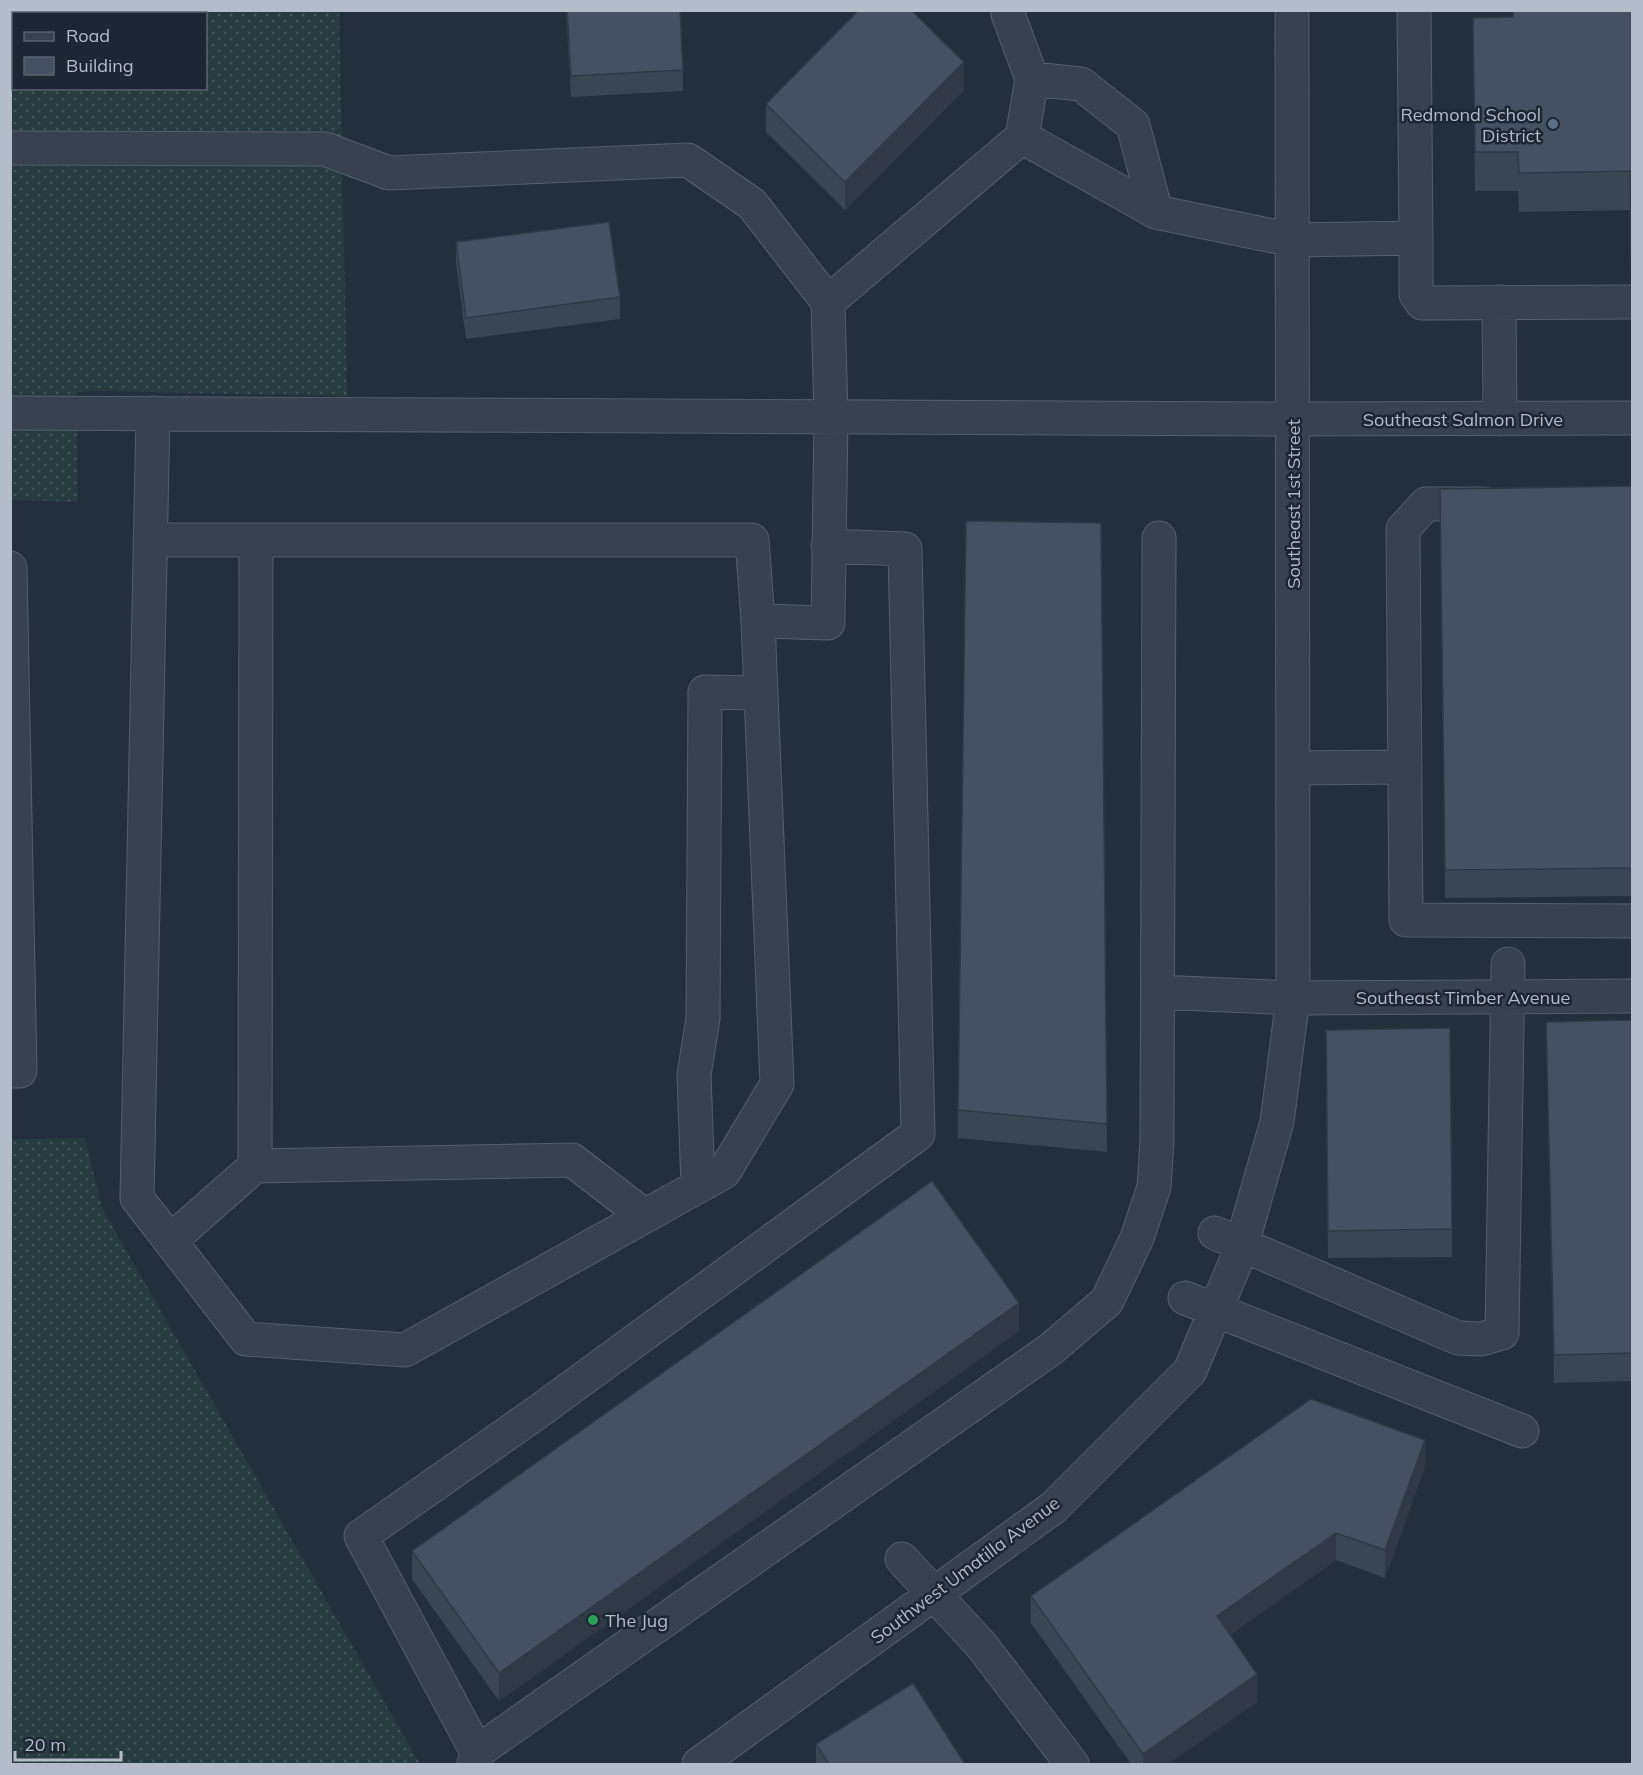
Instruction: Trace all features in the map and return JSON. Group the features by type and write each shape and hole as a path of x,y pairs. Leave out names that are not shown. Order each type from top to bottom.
{"street":[{"name":"Southeast 1st Street","path":"1292,10 1293,998"},
{"path":"1414,10 1416,294 1422,303 1632,302"},
{"path":"828,302 1022,136 1032,79 1008,15"},
{"path":"1032,79 1080,84 1133,125 1156,212"},
{"path":"1022,136 1156,212 1292,240 1416,238"},
{"path":"10,148 325,149 389,174 688,160 752,204 828,302 831,418 828,623 758,621"},
{"path":"1499,302 1500,419"},
{"name":"Southeast Salmon Drive","path":"10,413 831,418 1632,418"},
{"path":"150,540 752,540 758,621 777,1084 724,1172 405,1350 246,1339 137,1198 150,540 153,413"},
{"path":"1518,504 1426,504 1403,529 1406,920 1632,921"},
{"path":"828,546 905,549 918,1134 535,1414 361,1536 476,1758 1051,1349 1107,1301 1137,1238 1154,1187 1157,1142 1159,538"},
{"path":"255,1166 256,540"},
{"path":"10,568 20,1071 10,1071"},
{"path":"698,1186 694,1075 704,1018 705,692 761,693"},
{"path":"1293,768 1405,767"},
{"path":"1215,1233 1458,1338 1481,1340 1502,1333 1509,964"},
{"name":"Southeast Timber Avenue","path":"1158,992 1293,998 1632,996"},
{"name":"Southwest Umatilla Avenue","path":"699,1764 1054,1507 1190,1371 1239,1254 1277,1122 1293,998"},
{"path":"170,1241 255,1166 572,1160 645,1216"},
{"path":"1185,1298 1522,1431"},
{"path":"902,1559 982,1646 1072,1764"}],"green space":[{"path":"11,11 339,11 347,396 77,392 78,502 11,500"},
{"path":"85,1138 102,1208 420,1764 11,1764 11,1139"}],"building":[{"path":"567,10 680,10 683,70 571,76"},
{"path":"859,10 911,10 964,62 845,182 766,104"},
{"name":"Redmond School District","path":"1513,10 1632,10 1632,239 1630,171 1519,173 1518,152 1475,152 1473,18 1513,17"},
{"path":"609,222 620,297 466,318 456,242"},
{"path":"1632,486 1632,868 1445,870 1440,489"},
{"path":"966,521 1101,523 1107,1124 958,1110"},
{"path":"1632,1020 1632,1353 1554,1355 1546,1022"},
{"path":"1450,1028 1452,1229 1328,1231 1326,1030"},
{"path":"932,1181 1019,1303 499,1673 412,1551"},
{"path":"1311,1399 1425,1440 1385,1550 1336,1533 1217,1616 1257,1674 1143,1754 1031,1596"},
{"path":"913,1683 965,1764 829,1764 816,1744"}],"place":[{"name":"Redmond School District","path":"1553,124"},
{"name":"The Jug","path":"593,1620"}]}
